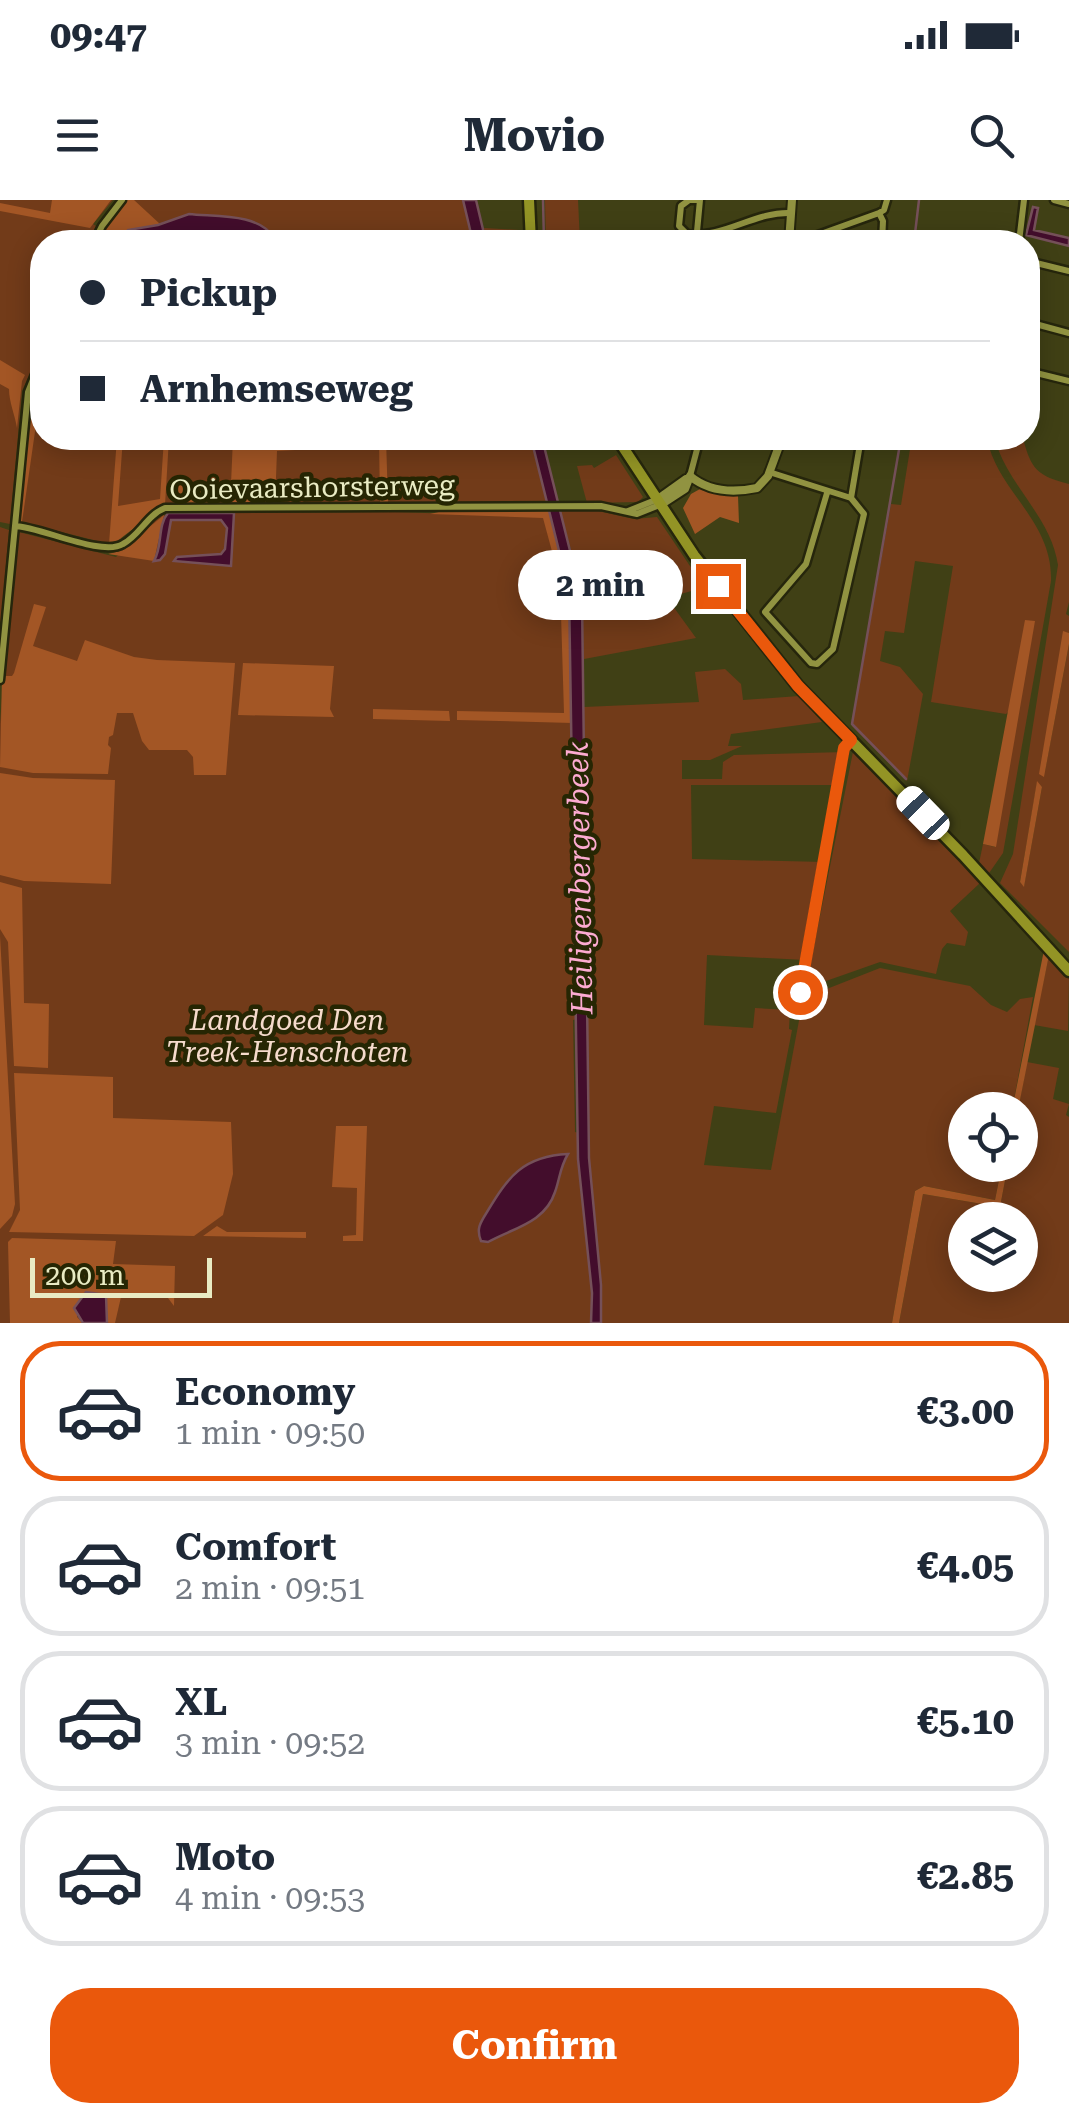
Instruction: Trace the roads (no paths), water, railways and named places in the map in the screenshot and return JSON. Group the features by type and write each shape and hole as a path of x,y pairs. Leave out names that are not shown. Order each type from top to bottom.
{"main road":[{"path":"528,200 530,230"},
{"path":"626,450 694,555 798,686 963,855 1069,971"}],"street":[{"path":"100,230 122,200"},
{"path":"683,230 679,226 682,204 700,200 697,230"},
{"path":"790,230 792,200"},
{"path":"832,230 879,213 887,200"},
{"path":"1020,230 1024,200"},
{"path":"1054,200 1069,204"},
{"path":"723,230 777,212 791,213"},
{"path":"879,213 883,230"},
{"path":"1040,264 1069,271"},
{"path":"1040,325 1069,332"},
{"path":"1040,375 1069,381"},
{"path":"0,680 30,387"},
{"path":"660,502 684,489 697,450"},
{"path":"690,476 708,488 757,488 769,472 777,450"},
{"path":"852,498 859,450"},
{"path":"769,472 852,498 864,514 833,649 820,663 812,662 765,612 806,564 827,492"},
{"name":"Ooievaarshorsterweg","path":"15,526 110,548 126,543 165,508 561,506 609,507 642,514 660,502"},
{"path":"800,992 844,748 851,740"}],"water":[{"path":"463,200 476,200 483,230 470,230"},
{"path":"1033,207 1038,208 1034,230 1027,230"},
{"path":"189,214 247,220 267,230 128,230"},
{"path":"1040,231 1069,238 1069,246 1040,239"},
{"name":"Heiligenbergerbeek","path":"534,450 545,450 582,599 589,1158 601,1323 591,1323 592,1293 578,1159 569,591"},
{"path":"168,513 234,513 231,566 174,561 177,557 221,554 227,528 221,520 171,520 165,554 154,561"},
{"path":"568,1154 544,1211 518,1228 488,1242 481,1241 481,1223 518,1171 539,1159"},
{"path":"86,1292 106,1295 107,1323 83,1323 74,1308"}],"waterway":[{"path":"543,200 544,230"},
{"path":"915,230 919,200"},
{"path":"899,450 852,724 906,779"}],"park label":[{"name":"Landgoed Den Treek-Henschoten","path":"287,1036"}]}
